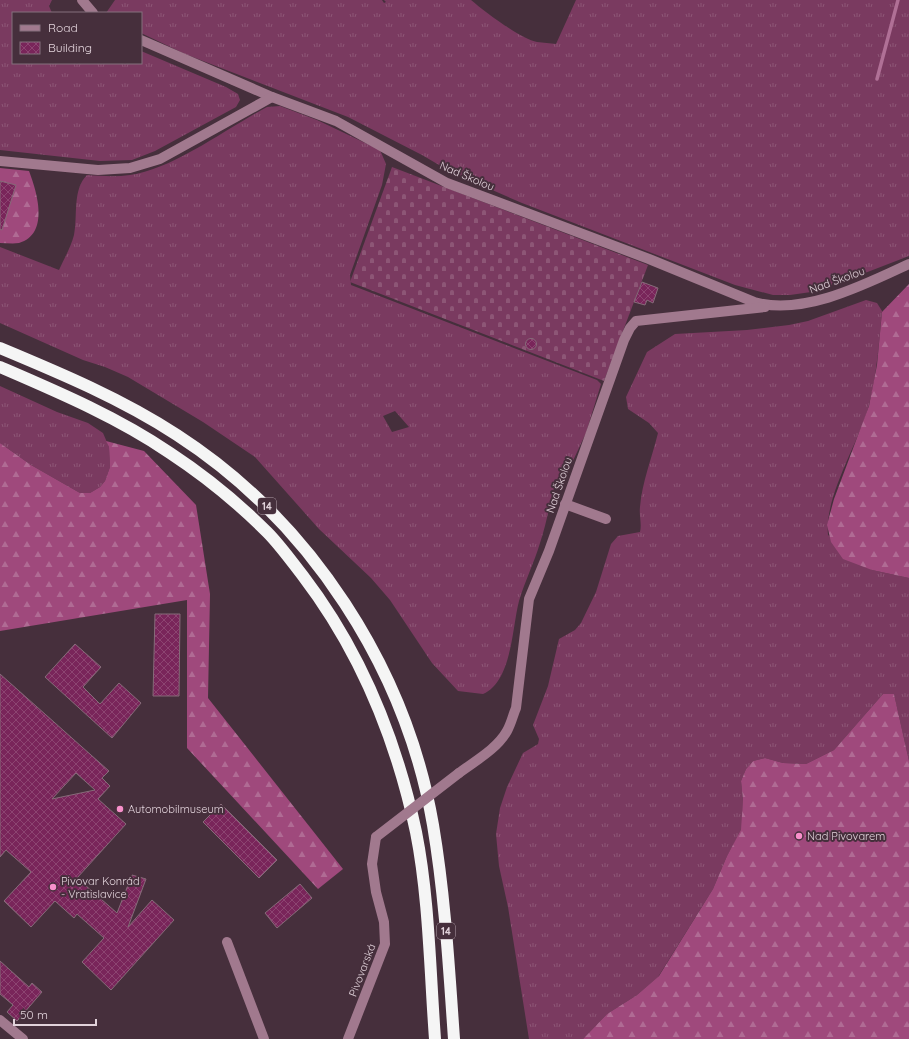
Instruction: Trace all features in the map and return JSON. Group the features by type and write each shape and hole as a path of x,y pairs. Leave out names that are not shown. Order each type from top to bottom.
{"highway":[{"name":"14","path":"0,348 73,379 122,403 177,435 218,465 266,505 305,550 338,594 365,637 383,671 404,723 420,774 432,823 446,932 454,1039"},
{"name":"14","path":"0,367 60,392 124,425 169,452 214,484 268,533 324,603 354,653 378,704 395,750 404,784 416,833 423,882 435,1039"}],"street":[{"path":"82,0 92,12"},
{"name":"Nad Školou","path":"142,40 272,97 336,121 447,183 649,259 754,302 769,306"},
{"path":"0,161 98,170 130,168 160,159 272,97"},
{"name":"Nad Školou","path":"376,837 492,749 507,732 516,708 529,599 624,340 630,328 636,321 808,303 840,293 909,264"},
{"path":"565,504 606,519"},
{"name":"Pivovarská","path":"348,1039 385,944 384,922 376,892 372,864 376,837"},
{"path":"227,942 264,1039"},
{"path":"0,1020 23,1039"}],"green space":[{"path":"0,0 52,0 49,6 52,12 12,12 12,64 142,64 142,51 226,87 238,94 240,100 236,107 155,151 132,160 100,161 0,150"},
{"path":"115,0 382,0 384,3 386,2 384,0 471,0 494,18 522,36 537,42 556,44 576,0 909,0 909,256 839,283 811,292 790,295 773,295 735,285 522,203 451,172 422,155 348,117 185,54 142,33 142,12 107,12"},
{"path":"280,106 317,120 380,150 386,164 382,185 350,275 351,285 597,380 601,384 586,433 563,482 556,481 538,550 519,601 505,666 500,678 493,688 483,694 458,691 432,663 390,600 371,578 319,529 255,457 203,422 128,377 105,367 83,360 0,323 0,247 59,270 73,239 77,196 82,181 87,175 130,175 164,165 200,147 267,107","holes":["395,411 409,427 392,432 383,416"]},
{"path":"392,167 648,265 604,381 350,282"},
{"path":"0,168 29,171 38,201 38,222 35,231 29,238 19,243 0,243"},
{"path":"909,284 909,578 872,570 843,559 831,542 827,525 834,499 869,406 877,365 882,312"},
{"path":"866,300 877,303 882,311 874,382 864,420 843,470 831,504 828,520 828,535 872,570 909,578 909,761 894,694 883,694 834,750 806,764 783,763 765,758 753,761 746,769 741,781 743,800 742,830 727,856 713,889 658,977 637,995 607,1014 583,1039 529,1039 508,907 499,866 496,834 500,808 507,787 523,753 538,744 539,739 533,725 548,686 559,639 575,630 581,623 596,592 611,544 618,536 640,532 641,498 658,433 649,423 628,409 626,397 647,352 675,334 747,330 789,325 808,321"},
{"path":"0,386 57,412 88,423 103,433 109,447 110,467 105,481 100,487 90,493 80,493 31,465 0,443"},
{"path":"106,441 144,451 196,505 210,594 208,698 343,869 318,889 187,748 187,600 0,631 0,443 31,465 80,493 90,493 100,487 105,481 110,467 109,447"},
{"path":"883,694 894,694 909,761 909,1039 583,1039 607,1014 637,995 659,976 713,889 727,856 741,830 743,800 741,781 746,769 753,761 765,758 783,763 806,764 834,750"}],"building":[{"path":"0,181 16,185 2,230 0,229"},
{"path":"642,282 658,288 653,303 647,300 645,305 634,302"},
{"path":"531,338 535,340 537,344 535,348 531,350 527,348 525,344 527,340"},
{"path":"155,614 180,614 179,696 153,696"},
{"path":"75,644 101,667 83,687 100,704 119,683 141,703 112,738 45,677"},
{"path":"0,674 109,771 102,778 110,786 98,799 126,824 77,878 117,913 132,875 146,879 128,927 152,900 174,920 111,990 82,962 104,938 77,914 74,918 55,901 31,927 4,901 31,872 6,850 0,857","holes":["76,773 95,790 52,799"]},
{"path":"221,804 277,860 259,878 203,822"},
{"path":"300,884 312,898 277,928 265,913"},
{"path":"0,961 29,987 32,983 42,992 17,1021 7,1012 13,1005 0,994"}],"waterway":[{"path":"877,79 898,0"}],"place":[{"name":"Automobilmuseum","path":"120,809"},
{"name":"Nad Pivovarem","path":"799,836"},
{"name":"Pivovar Konrád - Vratislavice","path":"53,887"}]}
